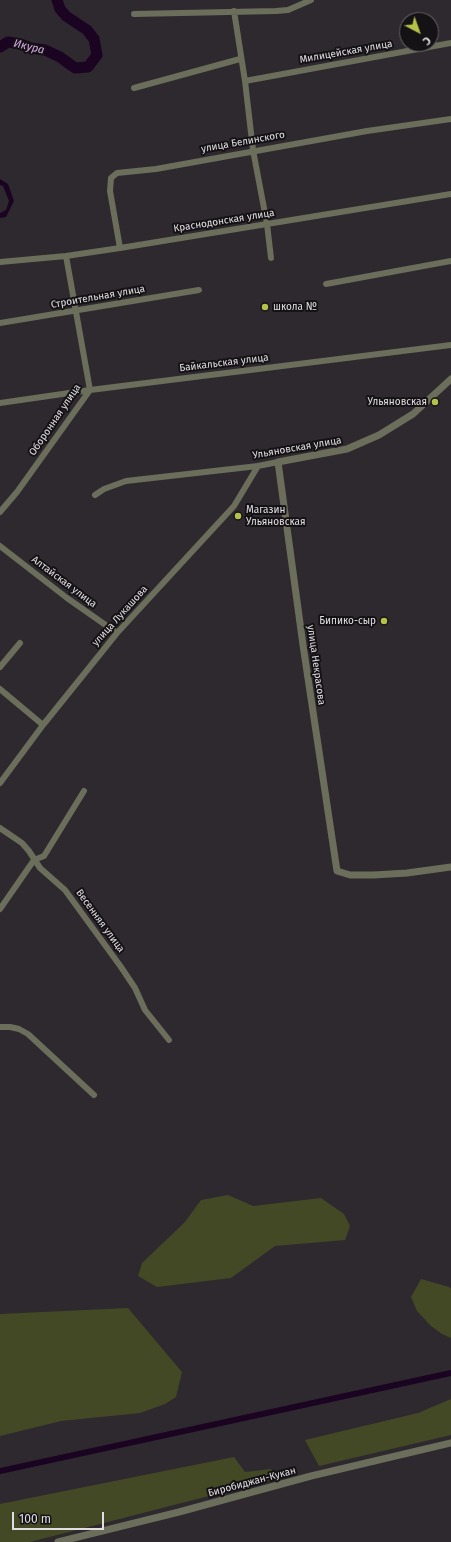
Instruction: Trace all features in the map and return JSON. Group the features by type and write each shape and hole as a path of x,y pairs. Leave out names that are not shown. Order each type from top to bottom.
{"street":[{"path":"134,14 288,10 311,0"},
{"path":"234,11 240,59 245,81 253,150 267,224 271,258"},
{"name":"Милицейская улица","path":"245,81 451,43"},
{"path":"134,88 240,59"},
{"name":"улица Белинского","path":"120,248 110,191 111,178 117,173 156,169 253,150 451,119"},
{"name":"Краснодонская улица","path":"0,262 66,256 120,248 451,194"},
{"name":"Оборонная улица","path":"0,512 17,492 90,390 66,256"},
{"path":"326,284 451,261"},
{"name":"Строительная улица","path":"0,323 198,290"},
{"name":"Байкальская улица","path":"0,403 90,390 451,345"},
{"name":"Ульяновская улица","path":"95,495 104,489 126,482 258,466 347,449 379,434 414,414 451,379"},
{"name":"улица Некрасова","path":"278,462 303,645 337,871 350,875 374,875 407,873 451,867"},
{"name":"улица Лукашова","path":"0,783 43,725 117,633 234,506 258,466"},
{"name":"Алтайская улица","path":"0,546 67,598 117,633"},
{"path":"0,667 20,643"},
{"path":"0,688 43,725"},
{"path":"0,908 34,860 44,856 84,791"},
{"name":"Весенняя улица","path":"0,828 22,843 40,868 65,890 122,967 135,988 145,1010 169,1040"},
{"path":"0,1027 19,1029 28,1034 94,1095"},
{"name":"Биробиджан-Кукан","path":"58,1542 179,1512 311,1476 451,1443"}],"green space":[{"path":"228,1195 253,1206 321,1198 344,1214 350,1226 345,1240 275,1246 231,1278 157,1287 138,1276 142,1263 185,1222 201,1200"},
{"path":"421,1279 449,1287 451,1289 451,1338 442,1334 431,1326 417,1311 411,1297"},
{"path":"128,1308 182,1372 176,1397 165,1404 140,1413 61,1421 0,1436 0,1314"},
{"path":"451,1399 451,1435 319,1466 305,1440 418,1413"},
{"path":"234,1457 245,1472 271,1469 275,1479 30,1542 0,1542 0,1504"}],"shaded area":[{"path":"0,179 8,184 14,201 6,217 0,218 0,213 6,210 9,201 3,186 0,185"}],"waterway":[{"name":"Икура","path":"0,47 8,42 20,44 31,48 45,50 60,57 75,68 88,67 97,55 94,39 87,30 66,16 60,9 57,0"},
{"path":"0,1471 451,1373"}],"place":[{"name":"школа №","path":"265,307"},
{"name":"Ульяновская","path":"435,402"},
{"name":"Магазин Ульяновская","path":"238,516"},
{"name":"Бипико-сыр","path":"384,621"}]}
